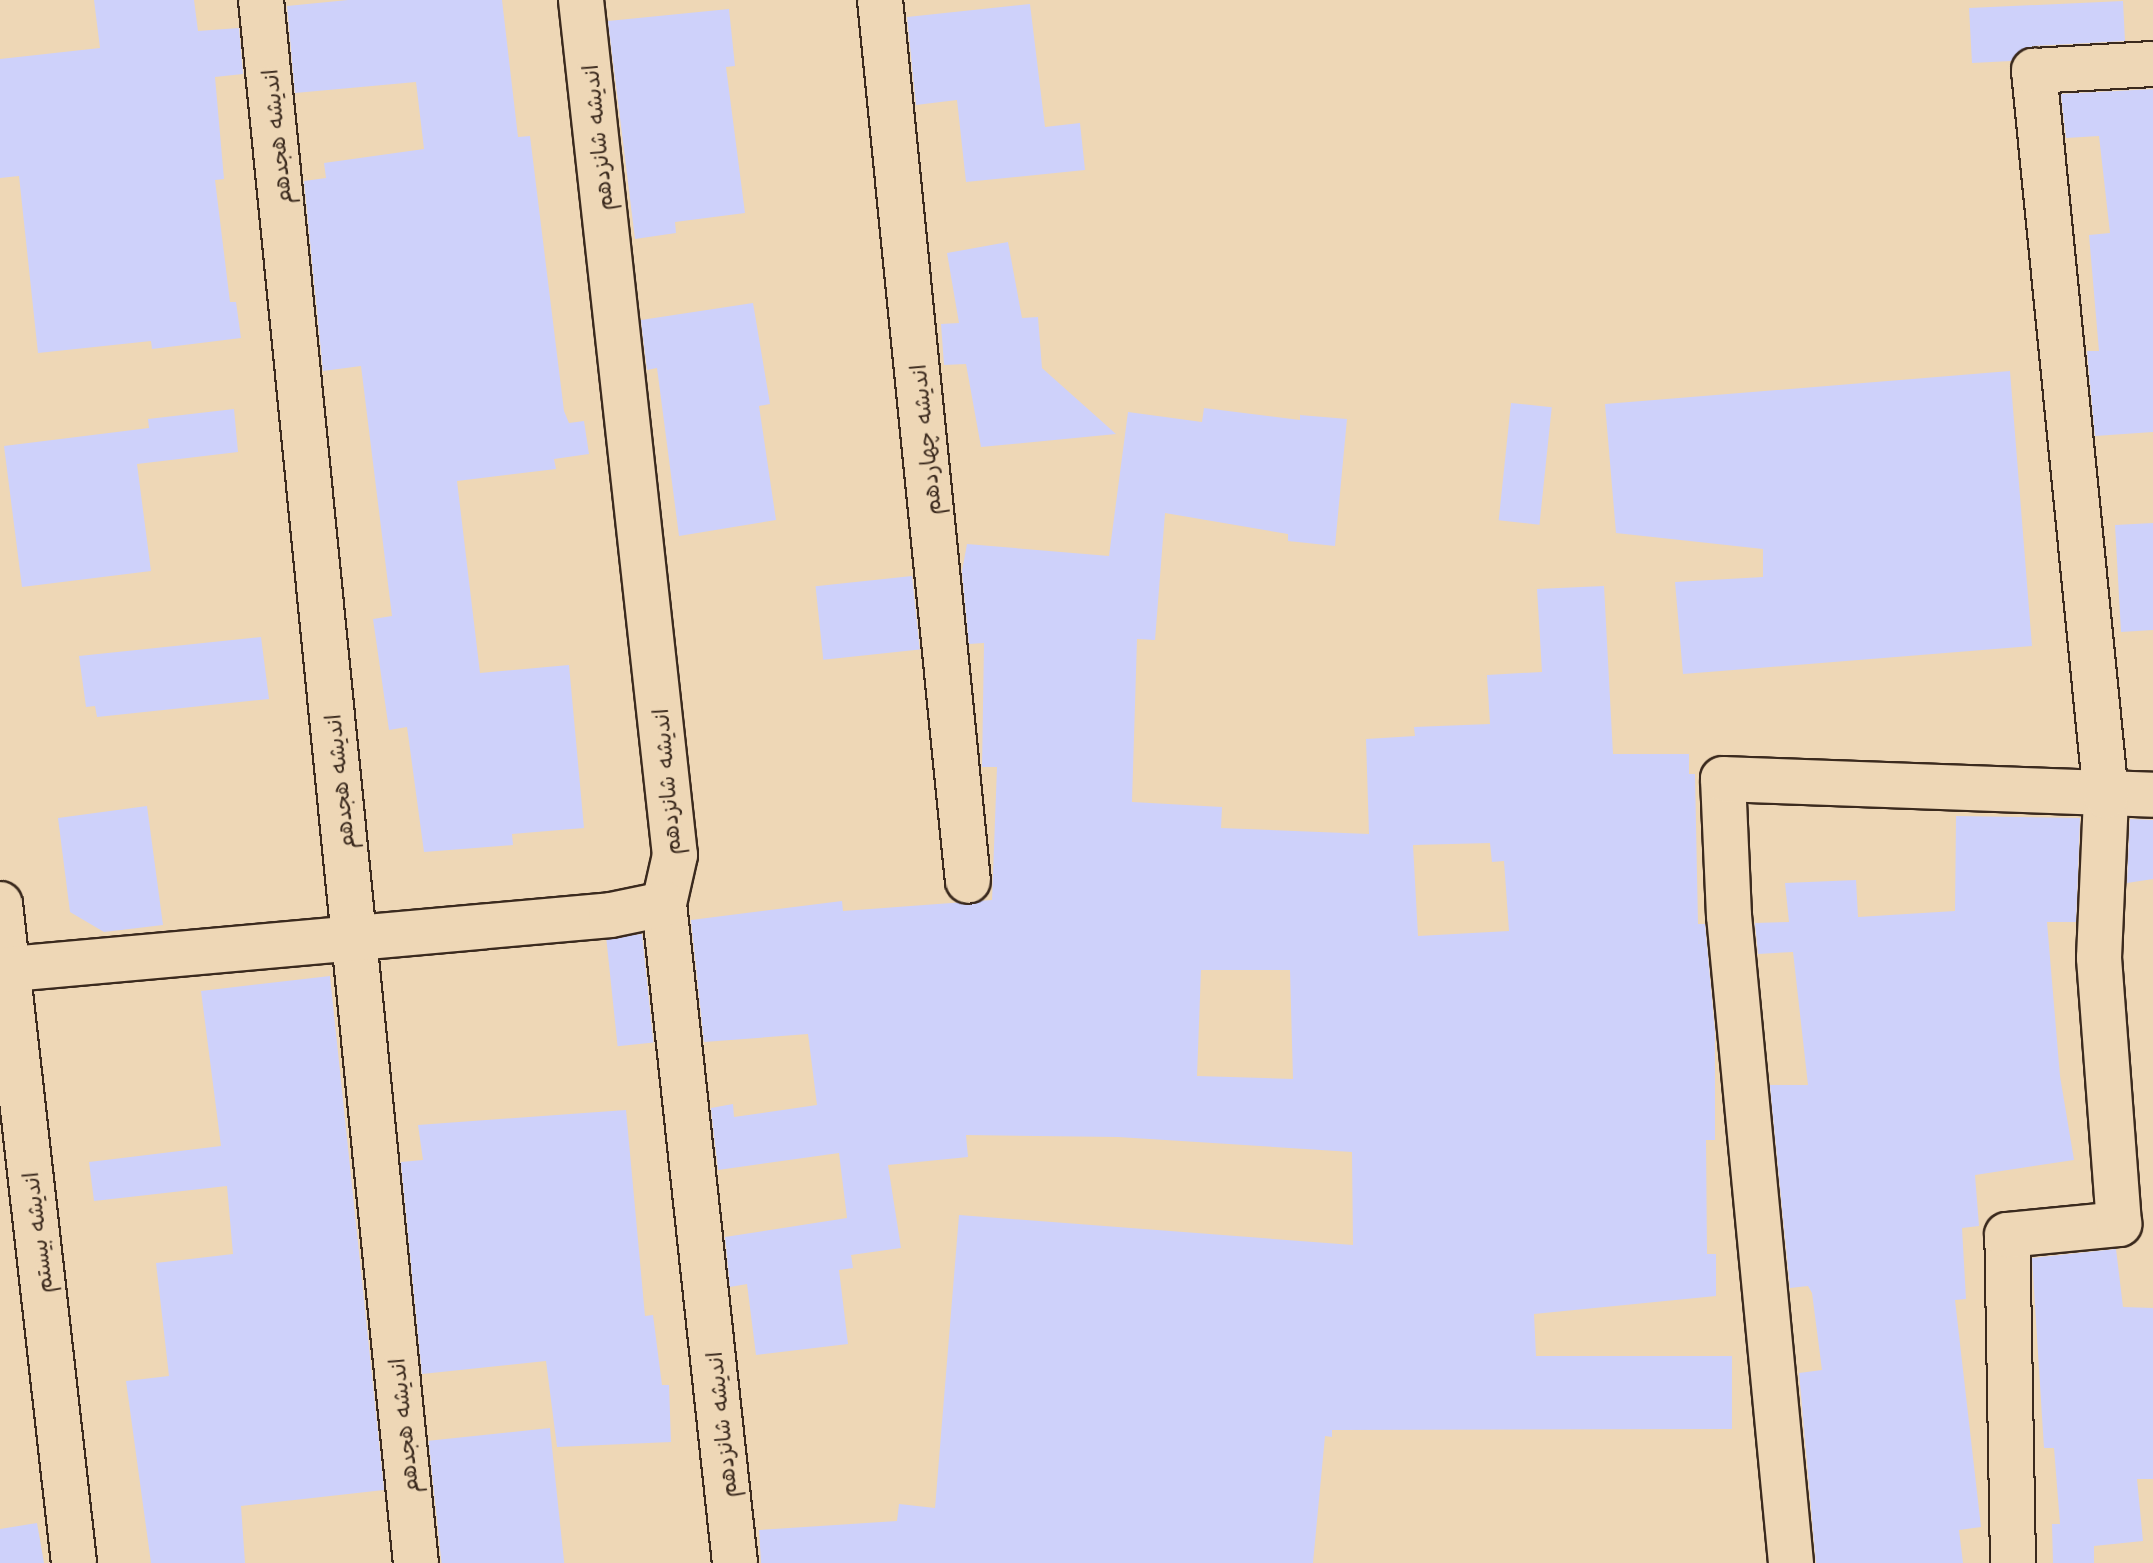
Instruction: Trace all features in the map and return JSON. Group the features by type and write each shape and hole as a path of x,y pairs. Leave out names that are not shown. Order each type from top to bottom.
{"street":[{"name":"اندیشه هجدهم","path":"261,0 416,1563"},
{"name":"اندیشه شانزدهم","path":"581,0 675,855 664,904 735,1563"},
{"name":"اندیشه چهاردهم","path":"880,0 968,881"},
{"path":"2013,1563 2007,1235 2119,1224 2099,958 2106,796 2034,71 2153,64"},
{"path":"1791,1563 1729,916 1723,779 2106,796 2153,795"},
{"name":"اندیشه بیستم","path":"0,904 3,970 74,1563"},
{"path":"3,970 611,915 664,904"}],"building":[{"path":"94,0 194,0 198,31 239,28 243,74 215,77 224,179 215,180 230,302 236,302 241,338 152,349 151,341 38,353 19,176 0,178 0,59 100,48"},
{"path":"348,0 502,0 518,137 530,136 564,411 569,423 584,421 589,454 554,459 556,469 457,481 480,673 569,665 584,828 512,834 513,845 424,852 407,727 389,730 373,619 392,616 361,366 323,371 304,181 326,178 324,163 424,149 416,82 295,93 287,6"},
{"path":"2123,1 2125,41 2033,46 2011,61 1972,63 1969,8"},
{"path":"1030,4 1045,127 1080,123 1085,170 966,182 957,100 916,105 907,17"},
{"path":"729,9 735,66 726,67 745,213 675,222 676,233 635,239 608,21"},
{"path":"2153,89 2153,432 2095,436 2087,351 2099,351 2089,235 2110,233 2099,136 2066,138 2061,94"},
{"path":"1008,242 1022,318 1038,317 1042,368 1116,434 981,447 966,364 944,365 941,324 959,323 947,253"},
{"path":"753,303 770,404 759,406 776,520 679,536 657,368 647,370 641,320"},
{"path":"2010,371 2032,646 1683,674 1675,582 1763,577 1763,549 1616,533 1605,404"},
{"path":"1511,403 1552,407 1539,525 1499,520"},
{"path":"1204,408 1300,420 1300,415 1347,419 1335,546 1288,541 1288,534 1165,513 1155,640 1137,639 1132,802 1222,807 1221,828 1369,834 1366,739 1415,736 1414,727 1490,724 1487,675 1542,672 1537,589 1604,586 1613,754 1689,754 1689,774 1695,774 1698,924 1705,924 1715,1032 1715,1140 1706,1140 1707,1254 1716,1254 1716,1296 1534,1314 1536,1356 1732,1356 1732,1429 1332,1430 1332,1437 1325,1436 1313,1563 761,1563 759,1530 897,1521 899,1504 935,1508 959,1215 1353,1245 1352,1152 1118,1137 966,1135 968,1157 888,1165 901,1248 851,1255 853,1268 839,1270 848,1344 756,1355 747,1284 730,1287 725,1237 847,1218 839,1153 718,1170 711,1108 733,1104 734,1117 817,1105 808,1034 704,1042 691,920 842,901 843,911 992,900 997,767 982,767 984,643 969,644 962,571 967,544 1109,556 1128,412 1202,422","holes":["1490,843 1492,862 1504,861 1509,931 1418,936 1413,845","1201,970 1290,970 1293,1079 1197,1076"]},
{"path":"234,409 238,452 137,464 151,571 22,587 4,446 149,428 148,419"},
{"path":"2153,523 2153,630 2121,632 2115,525"},
{"path":"912,576 920,650 823,660 816,586"},
{"path":"261,637 269,699 97,717 95,706 86,707 79,656"},
{"path":"147,806 163,925 104,932 70,912 58,818"},
{"path":"1956,816 2080,818 2076,922 2047,922 2060,1076 2074,1160 1975,1175 1979,1226 1962,1228 1966,1299 1955,1300 1981,1527 1959,1530 1963,1563 1816,1563 1799,1373 1822,1370 1812,1293 1808,1286 1790,1288 1770,1085 1808,1085 1793,952 1758,954 1755,923 1789,922 1785,883 1856,880 1858,917 1955,911"},
{"path":"2130,819 2153,820 2153,879 2127,883"},
{"path":"642,934 653,1042 618,1046 606,938"},
{"path":"330,976 384,1490 241,1506 245,1563 151,1563 126,1381 169,1376 156,1263 233,1254 227,1186 94,1201 89,1162 221,1146 201,991"},
{"path":"626,1110 645,1316 653,1315 662,1385 669,1385 671,1442 557,1447 546,1361 422,1374 401,1162 423,1160 418,1125"},
{"path":"2116,1249 2123,1307 2153,1308 2153,1479 2137,1479 2143,1541 2094,1546 2094,1563 2053,1563 2052,1524 2060,1524 2054,1448 2044,1448 2032,1258"},
{"path":"550,1428 564,1563 442,1563 429,1441"},
{"path":"37,1523 44,1563 0,1563 0,1529"}]}
